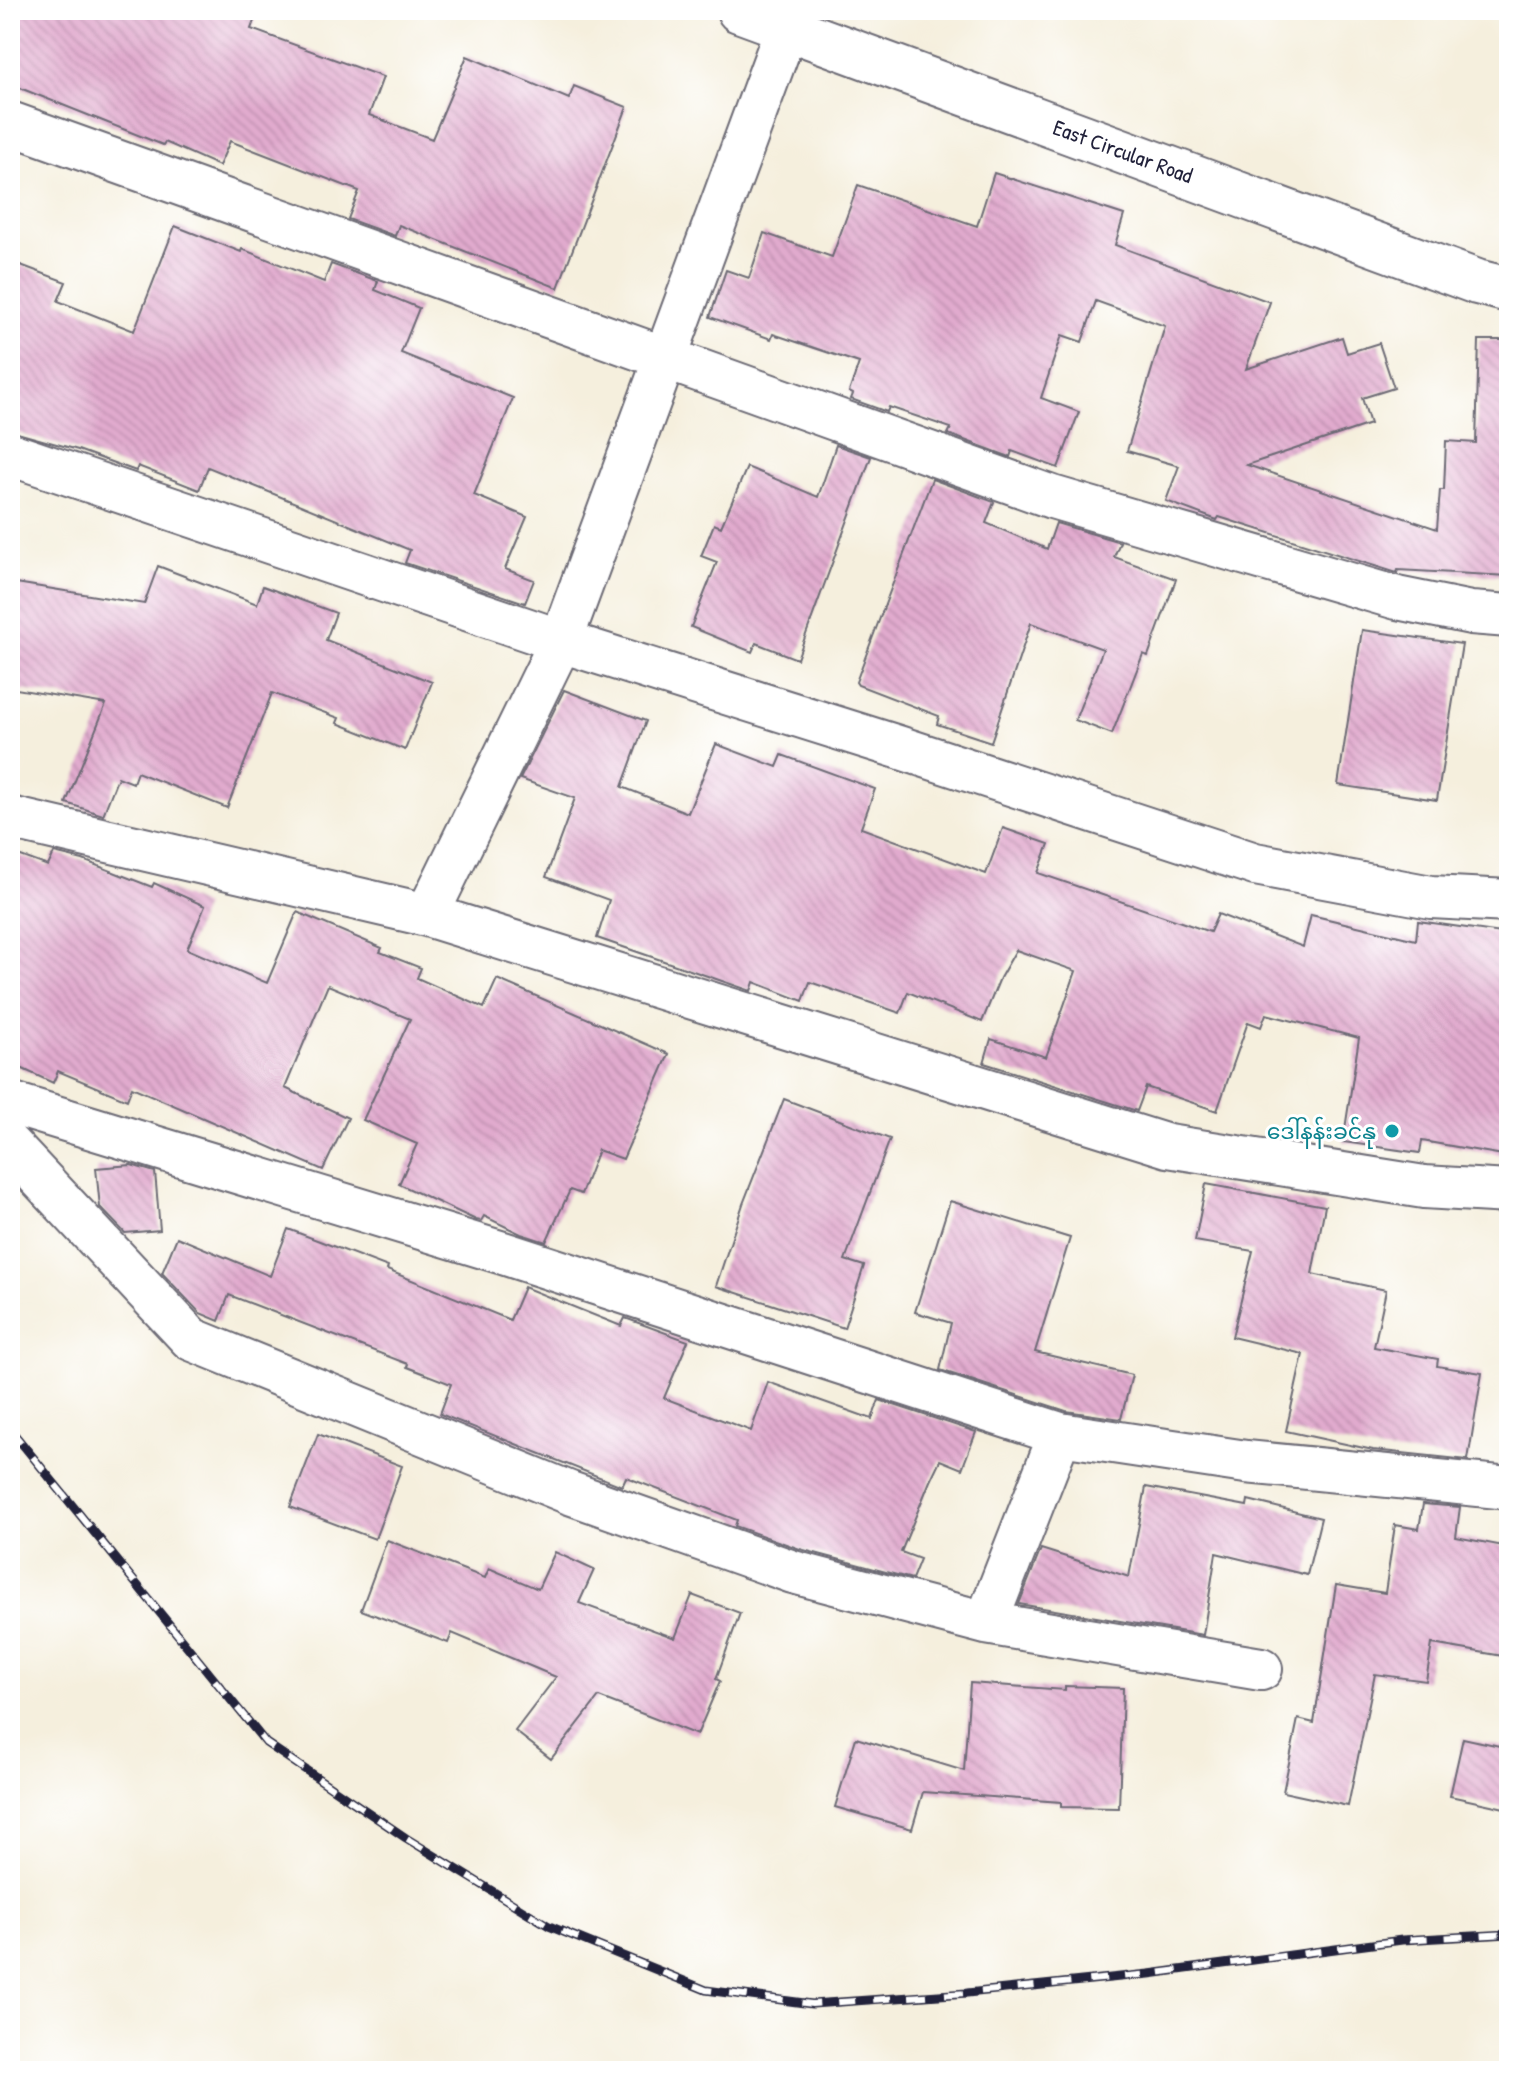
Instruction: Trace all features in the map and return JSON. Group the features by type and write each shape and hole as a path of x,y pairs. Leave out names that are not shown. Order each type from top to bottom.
{"street":[{"name":"East Circular Road","path":"739,10 1477,282 1509,290"},
{"path":"427,915 561,641 787,27"},
{"path":"10,123 1052,497 1397,598 1471,613 1509,616"},
{"path":"10,454 561,641 1255,864 1431,897 1509,901"},
{"path":"10,818 427,915 1168,1146 1424,1187 1509,1192"},
{"path":"10,1103 503,1253 1060,1434 1246,1462 1509,1488"},
{"path":"10,1146 191,1339 570,1493 793,1572 986,1623 1261,1669"},
{"path":"986,1623 1060,1434"}],"building":[{"path":"10,10 258,10 251,29 383,77 369,115 432,139 467,56 569,99 574,86 627,107 558,288 399,225 395,236 348,219 359,191 230,141 219,166 165,142 163,145 10,84"},
{"path":"994,173 1124,215 1115,245 1270,302 1246,369 1342,337 1347,353 1379,343 1394,388 1362,398 1370,424 1247,465 1437,529 1440,490 1444,490 1446,441 1476,443 1479,340 1509,340 1509,576 1398,570 1397,573 1219,517 1217,520 1166,501 1179,466 1127,451 1165,326 1096,301 1082,342 1062,335 1041,398 1079,412 1058,468 1012,451 1010,457 948,434 951,428 889,407 887,412 851,399 853,394 849,392 859,363 773,334 771,339 710,317 726,270 749,278 764,233 832,257 858,185 977,226"},
{"path":"175,226 324,282 331,264 378,281 375,290 419,308 401,353 513,398 474,495 527,517 505,569 534,580 525,603 405,563 410,550 208,467 199,490 138,466 136,471 78,450 10,431 10,261 66,282 58,301 134,331"},
{"path":"836,445 871,457 797,659 756,643 752,652 691,627 717,562 701,556 714,524 721,527 747,467 818,497"},
{"path":"932,479 994,502 986,523 1047,549 1056,523 1120,542 1114,557 1176,579 1148,656 1143,654 1112,734 1075,720 1103,649 1031,623 991,742 937,724 939,716 858,685 856,682"},
{"path":"158,566 257,604 263,586 336,613 326,640 432,682 405,750 337,723 339,718 272,693 227,808 137,772 133,783 118,777 103,815 66,803 106,704 10,688 10,582 144,604"},
{"path":"1362,630 1462,644 1437,800 1338,785"},
{"path":"564,690 646,721 622,787 688,813 716,744 777,767 782,755 875,789 861,828 986,874 1003,828 1049,844 1038,873 1210,932 1218,914 1303,947 1311,915 1416,940 1418,921 1509,934 1509,1156 1422,1141 1420,1153 1343,1142 1359,1038 1266,1014 1261,1027 1248,1022 1217,1111 1146,1087 1137,1111 984,1063 991,1039 1046,1057 1076,971 1016,950 1000,978 982,1022 908,992 900,1013 810,982 803,1001 754,982 751,991 597,938 609,900 546,877 575,798 520,779"},
{"path":"10,852 48,866 54,853 83,860 152,887 154,883 205,906 187,949 267,983 297,912 421,968 417,978 484,1008 497,979 669,1054 623,1159 598,1150 581,1194 570,1190 546,1242 484,1216 481,1221 476,1220 399,1184 417,1144 363,1120 410,1019 328,985 285,1088 348,1118 323,1170 132,1087 127,1100 58,1071 53,1083 10,1063"},
{"path":"784,1099 890,1139 845,1260 864,1266 844,1328 716,1286 743,1204"},
{"path":"131,1165 155,1172 160,1230 125,1233 100,1207 96,1168"},
{"path":"1206,1184 1325,1206 1312,1274 1386,1290 1374,1347 1438,1359 1437,1366 1482,1373 1468,1460 1373,1450 1286,1431 1303,1354 1232,1337 1253,1251 1195,1241"},
{"path":"950,1201 1070,1238 1035,1352 1132,1375 1121,1419 1066,1411 940,1370 951,1323 915,1312"},
{"path":"288,1229 388,1267 387,1270 510,1320 524,1287 621,1326 625,1318 688,1341 664,1398 751,1431 768,1382 872,1419 879,1400 976,1432 962,1469 940,1460 930,1481 901,1552 920,1559 912,1579 800,1549 735,1526 737,1520 626,1477 622,1486 440,1414 451,1384 407,1367 408,1364 229,1295 219,1321 200,1313 162,1273 177,1237 270,1276"},
{"path":"318,1434 402,1466 375,1539 290,1507"},
{"path":"1146,1487 1247,1506 1248,1500 1321,1518 1307,1575 1216,1553 1203,1635 1019,1604 1041,1549 1129,1577"},
{"path":"1423,1504 1460,1507 1456,1537 1509,1547 1509,1657 1432,1644 1426,1681 1375,1674 1348,1806 1283,1792 1298,1719 1314,1723 1336,1585 1385,1593 1395,1525 1419,1529"},
{"path":"387,1540 485,1578 489,1568 538,1589 555,1552 594,1570 579,1603 675,1638 692,1595 740,1613 716,1679 720,1681 697,1735 599,1697 551,1759 515,1731 556,1677 452,1633 448,1643 361,1610"},
{"path":"970,1683 1065,1690 1065,1686 1123,1688 1119,1808 1061,1807 1061,1802 923,1792 912,1829 835,1807 856,1738 964,1771"},
{"path":"1463,1738 1509,1748 1509,1809 1450,1796"}],"railway":[{"path":"10,1429 266,1743 406,1838 549,1926 706,1990 812,2004 967,1993 1149,1974 1402,1940 1509,1934"}],"place":[{"name":"ဒေါ်နန်းခင်နု","path":"1392,1131"}]}
